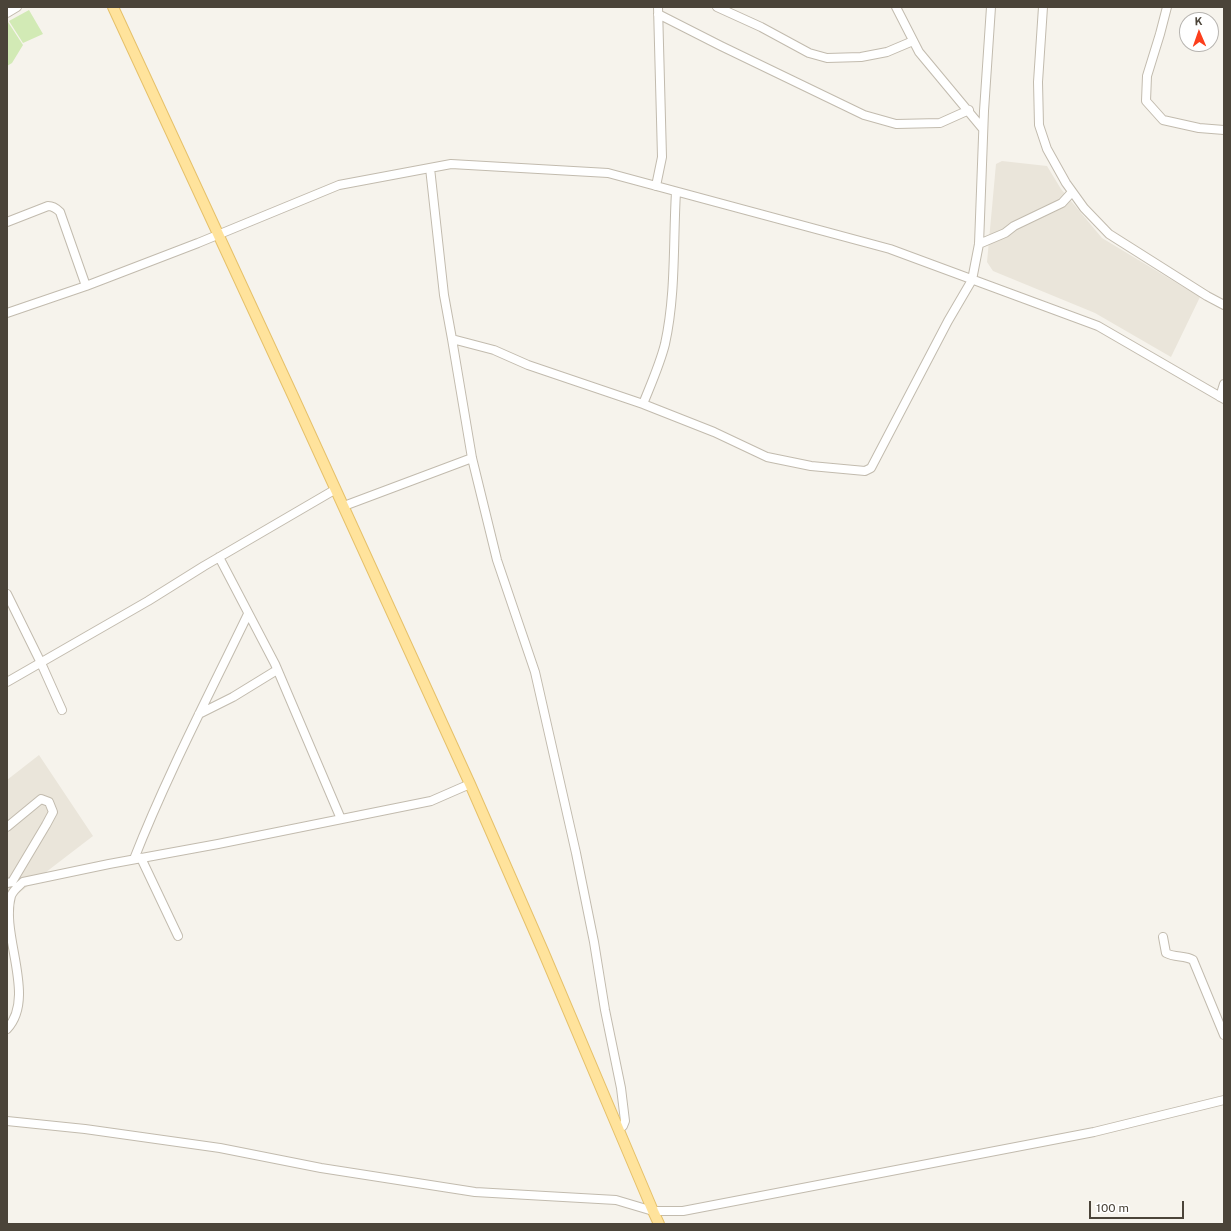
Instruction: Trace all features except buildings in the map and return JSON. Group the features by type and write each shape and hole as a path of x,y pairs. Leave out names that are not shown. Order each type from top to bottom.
{"main road":[{"path":"113,7 344,506 470,784 659,1224"},
{"path":"653,1211 656,1224"}],"street":[{"path":"7,13 17,7"},
{"path":"717,7 761,27 809,53 827,58 861,57 886,52 913,41"},
{"path":"896,7 919,52 984,129"},
{"path":"452,339 494,350 528,364 642,404 714,432 767,457 811,466 865,471 871,468 948,321 972,280 979,244 991,7"},
{"path":"1044,7 1038,82 1039,125 1047,149 1066,183 1084,208 1109,234 1144,258 1207,296 1224,304"},
{"path":"1167,7 1147,76 1146,101 1163,120 1199,128 1224,130"},
{"path":"658,11 721,46 864,115 896,124 940,123 969,110"},
{"path":"656,186 662,157 658,11"},
{"path":"7,313 86,286 339,186 451,164 608,173 890,249 1098,326 1222,398 1224,384"},
{"path":"430,168 444,295 472,458 496,560 535,672 576,853 621,1088 625,1121 623,1126 618,1129"},
{"path":"642,404 665,344 671,305 676,192"},
{"path":"979,244 1005,233 1014,226 1062,203 1072,192"},
{"path":"7,222 48,206 56,208 60,212 86,286"},
{"path":"344,506 472,458"},
{"path":"7,682 148,601 219,557 336,489"},
{"path":"219,557 277,670 341,819"},
{"path":"7,594 62,710"},
{"path":"178,936 138,859 154,810 248,614"},
{"path":"200,714 234,696 277,670"},
{"path":"7,1029 17,1013 19,986 9,931 8,913 11,896 23,882 431,801 470,784"},
{"path":"7,826 41,799 49,802 53,812 12,882 7,883"},
{"path":"1163,937 1166,953 1171,956 1189,957 1193,960 1224,1035"},
{"path":"7,1121 85,1129 220,1148 321,1168 476,1192 616,1200 653,1211 683,1211 1078,1135 1224,1100"}],"shaded area":[{"path":"1002,161 1047,166 1061,189 1102,238 1200,297 1171,357 1095,313 993,271 987,262 996,164"},
{"path":"39,755 93,836 7,902 7,780"}],"green space":[{"path":"29,10 43,34 23,43 9,21"},
{"path":"7,22 23,45 12,63 7,66"}]}
